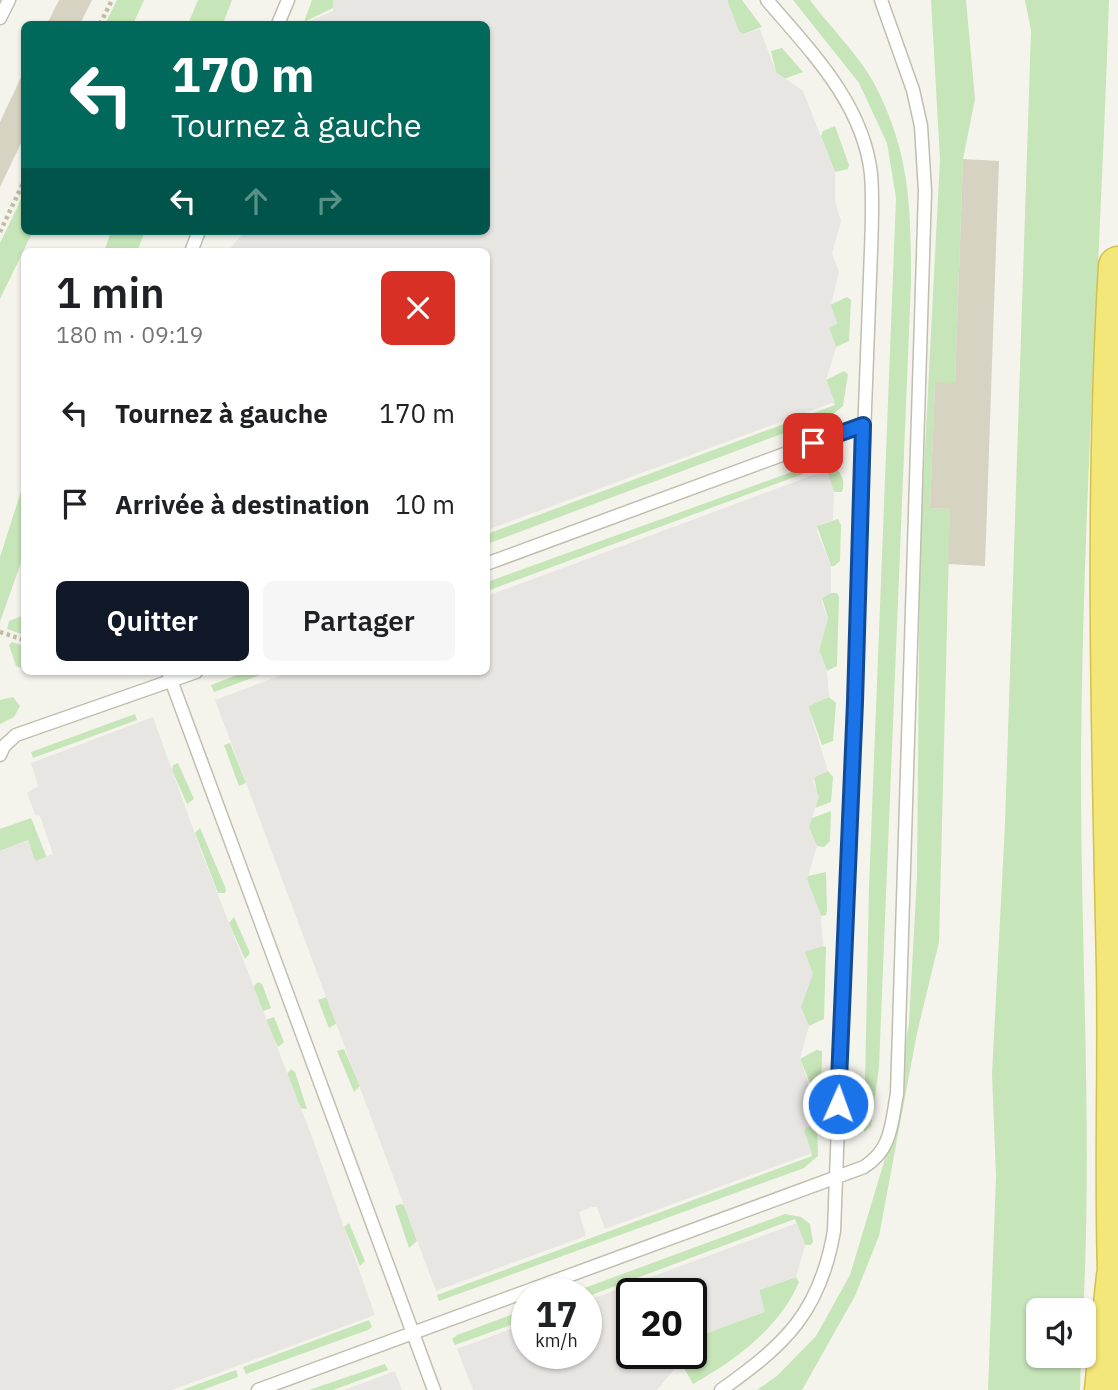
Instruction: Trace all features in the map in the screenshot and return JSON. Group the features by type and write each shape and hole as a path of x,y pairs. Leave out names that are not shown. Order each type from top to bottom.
{"highway":[{"path":"1104,1390 1117,1285 1117,1007 1109,548 1111,383 1118,266"}],"lane":[{"path":"0,18 9,0"},
{"path":"279,21 288,0"},
{"path":"722,1390 761,1362 782,1342 817,1296 828,1268 834,1231 872,214 867,156 843,93 767,0"},
{"path":"258,1390 864,1167 878,1158 889,1139 897,1094 925,191 918,114 881,0"},
{"path":"490,563 863,425"},
{"path":"0,755 4,746 16,735 170,677 434,1390"}],"path":[{"path":"102,21 112,0"},
{"path":"0,232 21,187"},
{"path":"0,632 21,639"}],"green space":[{"path":"117,0 144,0 134,21 106,21"},
{"path":"198,0 232,0 224,21 189,21"},
{"path":"312,0 333,0 335,7 304,21"},
{"path":"727,0 742,0 762,27 743,34 739,32"},
{"path":"793,0 810,0 853,52 875,85 887,110 902,157 909,205 911,282 879,1067 871,1126 864,1132 869,887 896,198 887,143 859,83"},
{"path":"931,0 966,0 975,99 963,159 955,383 935,383 930,508 950,509 939,942 917,1033 879,1236 855,1296 802,1390 757,1390 777,1376 816,1336 850,1275 887,1152 909,1023 917,876 920,545 940,159"},
{"path":"1025,0 1109,0 1082,660 1081,824 1087,1175 1084,1298 1026,1298 1026,1368 1081,1368 1080,1390 988,1390 996,1177 992,1074 1005,824 1031,31"},
{"path":"782,48 803,72 490,187 776,72 771,51"},
{"path":"835,126 849,165 848,169 835,172 821,136 823,131"},
{"path":"21,199 21,235 31,235 25,248 21,248 21,256 0,299 0,243"},
{"path":"110,235 143,235 139,248 105,248"},
{"path":"847,297 851,300 849,341 836,347 829,328 837,323 830,305"},
{"path":"844,371 848,374 843,406 832,415 490,543 490,533 835,405 826,380"},
{"path":"822,461 842,476 842,492 834,492 824,466 490,590 490,581"},
{"path":"21,491 21,562 0,622 0,557"},
{"path":"838,519 841,525 840,561 831,566 817,526"},
{"path":"837,593 839,597 837,666 827,671 819,650 828,618 822,598"},
{"path":"21,616 21,634 7,629 9,621"},
{"path":"12,642 21,645 21,668 16,666 9,645"},
{"path":"237,675 260,675 214,692 211,685"},
{"path":"13,697 20,706 14,717 0,724 0,700"},
{"path":"829,697 836,703 833,741 822,745 808,706"},
{"path":"135,714 137,720 33,758 31,752"},
{"path":"230,743 246,783 239,786 224,745"},
{"path":"178,763 194,799 187,804 172,770 173,765"},
{"path":"828,771 833,777 831,802 700,851 818,797 814,777"},
{"path":"831,811 830,841 824,847 817,846 809,828 704,858"},
{"path":"31,818 47,858 35,861 28,840 0,851 0,829"},
{"path":"200,828 226,889 225,893 218,893 195,833"},
{"path":"826,872 827,911 826,915 821,916 807,880 808,876"},
{"path":"234,917 250,953 245,959 229,923"},
{"path":"488,938 330,1006 337,1023 329,1028 318,1000"},
{"path":"826,947 824,1019 809,1026 800,1007 812,974 804,955 805,951"},
{"path":"258,982 262,984 271,1008 132,1061 259,1004 253,987"},
{"path":"274,1017 284,1042 278,1047 268,1027 134,1069"},
{"path":"344,1049 360,1086 354,1092 337,1051"},
{"path":"816,1050 822,1051 822,1055 821,1093 816,1097 800,1059"},
{"path":"291,1069 295,1072 307,1109 300,1108 287,1074"},
{"path":"817,1125 818,1156 804,1168 439,1301 437,1295 812,1156 804,1131 806,1127"},
{"path":"404,1205 417,1241 409,1248 395,1206"},
{"path":"785,1214 801,1217 810,1224 813,1242 811,1245 805,1245 795,1219 637,1278 616,1278 616,1286 602,1291 602,1282"},
{"path":"349,1223 365,1261 360,1266 344,1227"},
{"path":"796,1277 799,1282 780,1314 755,1341 725,1365 693,1384 685,1369 707,1369 707,1333 764,1312 759,1290"},
{"path":"511,1315 511,1325 455,1345 452,1339"},
{"path":"369,1320 372,1327 368,1330 246,1374 243,1367"},
{"path":"385,1364 388,1370 333,1390 309,1390"},
{"path":"236,1370 238,1377 202,1390 182,1390"}],"shaded area":[{"path":"333,0 727,0 739,32 743,34 760,29 776,72 803,91 835,172 835,201 841,221 832,253 839,272 831,305 837,324 829,328 836,348 826,380 835,402 490,529 490,248 230,248 242,235 490,235 490,21 310,21 333,11"},
{"path":"827,470 834,492 833,520 817,526 817,532 831,566 831,593 822,598 828,619 819,650 827,671 829,697 808,706 828,771 815,777 813,781 819,797 809,828 817,846 807,880 821,916 823,946 805,952 813,974 801,1007 809,1026 800,1059 813,1097 817,1125 806,1127 804,1131 812,1153 605,1229 597,1207 592,1207 579,1212 586,1236 436,1291 215,700 282,675 490,675 490,595"},
{"path":"153,717 201,851 311,1134 375,1315 172,1390 0,1390 0,851 28,840 35,861 53,854 40,816 35,815 27,793 38,786 31,763"},
{"path":"797,1223 805,1245 796,1277 759,1290 765,1312 707,1333 707,1278 648,1278"},
{"path":"616,1290 616,1369 674,1369 657,1390 473,1390 457,1349 511,1329 511,1369 602,1369 602,1295"},
{"path":"395,1371 402,1390 344,1390"}],"building":[{"path":"59,0 92,0 82,21 48,21"},
{"path":"21,77 21,143 0,187 0,122"},
{"path":"963,159 999,161 985,566 948,564 950,509 930,508 935,382 955,383"}],"route":[{"path":"813,443 863,425 855,702 838,1104"}]}
